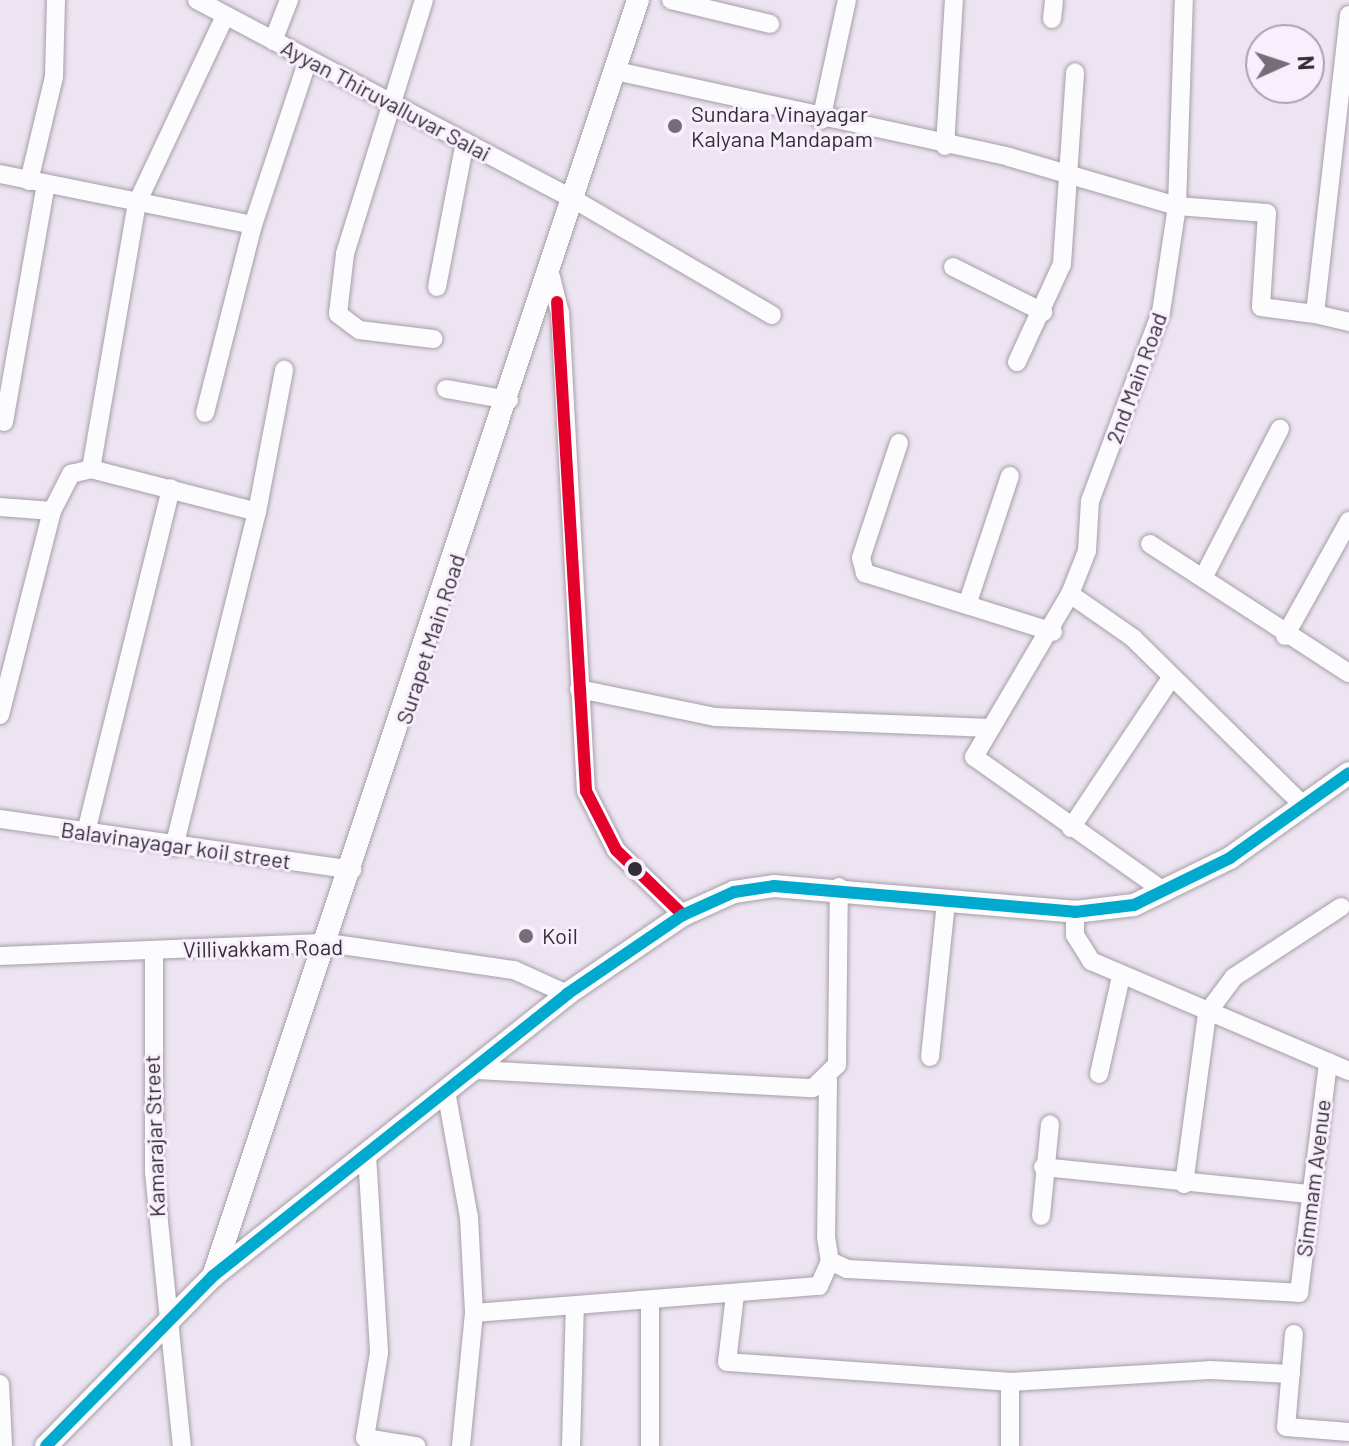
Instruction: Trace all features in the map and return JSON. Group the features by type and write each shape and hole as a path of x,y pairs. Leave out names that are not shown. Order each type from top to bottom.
{"main road":[{"name":"Surapet Main Road","path":"213,1276 551,277 638,0"},
{"path":"46,1446 213,1276 446,1091 477,1070 567,994 683,915 734,892 839,887 946,901 1075,912 1134,905 1165,892 1349,773"}],"street":[{"path":"4,422 54,77 56,0"},
{"name":"Ayyan Thiruvalluvar Salai","path":"197,0 575,200 772,315"},
{"path":"273,41 289,0"},
{"path":"424,0 394,105 345,254 338,314 359,330 433,339"},
{"path":"671,0 770,24"},
{"path":"821,120 847,0"},
{"path":"945,146 954,0"},
{"name":"2nd Main Road","path":"1071,828 974,757 1053,632 1070,594 1087,551 1090,501 1161,312 1177,206 1184,0"},
{"path":"1315,314 1349,15"},
{"path":"91,469 137,203 225,16"},
{"path":"205,413 253,225 308,60"},
{"path":"616,71 1066,175 1177,206 1267,213 1261,307 1349,322"},
{"path":"1017,362 1043,312 1062,264 1075,72"},
{"path":"437,287 465,142"},
{"path":"0,174 253,225"},
{"path":"953,267 1043,312"},
{"path":"551,277 560,312 586,791 595,816 616,850 683,915"},
{"path":"174,847 257,512 284,370"},
{"path":"446,389 509,400"},
{"path":"1203,578 1280,429"},
{"path":"899,443 861,558 865,573 1053,632"},
{"path":"0,715 52,511 71,474 91,469 257,512"},
{"path":"967,605 1010,476"},
{"path":"86,832 171,488"},
{"path":"0,507 52,511"},
{"path":"1285,636 1349,521"},
{"path":"1150,544 1285,636 1349,673"},
{"path":"1070,594 1133,638 1303,805"},
{"path":"1165,892 1071,828 1171,678"},
{"path":"579,689 715,717 991,728"},
{"name":"Balavinayagar koil street","path":"0,819 174,847 352,870"},
{"path":"819,1286 830,1261 823,1162 828,1080 837,1065 839,887"},
{"path":"930,1057 946,901"},
{"path":"1184,1184 1207,1013 1234,977 1341,907"},
{"path":"1075,912 1075,935 1091,961 1349,1071"},
{"name":"Villivakkam Road","path":"0,956 328,943 514,970 567,994"},
{"name":"Kamarajar Street","path":"154,950 150,1078 165,1322 182,1446"},
{"path":"1099,1074 1121,976"},
{"name":"Simmam Avenue","path":"847,1269 1299,1293 1328,1062"},
{"path":"477,1070 798,1087 828,1080"},
{"path":"446,1091 469,1217 474,1313 461,1446"},
{"path":"1041,1216 1043,1167 1050,1124"},
{"path":"367,1155 379,1353 365,1438 416,1446"},
{"path":"1043,1167 1184,1184 1310,1194"},
{"path":"830,1261 847,1269"},
{"path":"474,1313 735,1295 819,1286 847,1269"},
{"path":"735,1295 727,1362 1010,1382 1210,1370 1291,1374"},
{"path":"650,1301 650,1446"},
{"path":"571,1446 575,1307"},
{"path":"1282,1446 1294,1334"},
{"path":"1010,1382 1010,1446"},
{"path":"0,1384 3,1446"},
{"path":"1286,1427 1349,1432"}],"transit line":[{"path":"557,302 586,791 616,850 683,915"},
{"path":"46,1446 213,1276 567,994 683,915 734,892 774,886 1075,912 1134,905 1230,858 1349,773"}],"place":[{"name":"Sundara Vinayagar Kalyana Mandapam","path":"675,126"},
{"name":"Koil","path":"526,936"}]}
